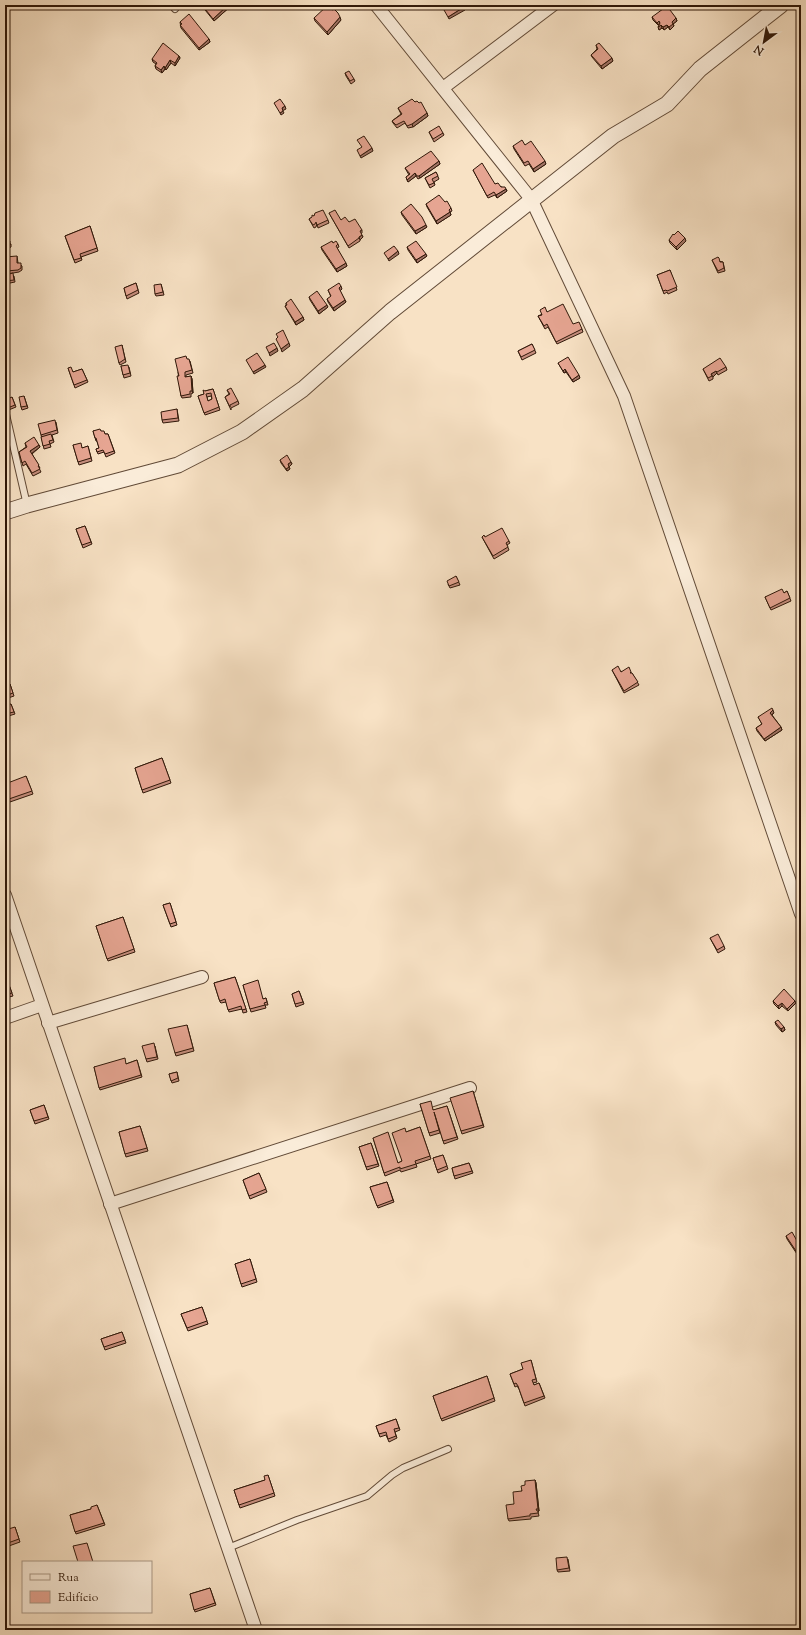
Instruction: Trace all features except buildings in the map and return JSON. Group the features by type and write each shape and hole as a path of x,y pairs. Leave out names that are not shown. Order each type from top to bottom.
{"street":[{"path":"443,88 553,5"},
{"path":"5,512 178,464 242,432 303,389 390,312 613,136 667,104 700,69 781,5"},
{"path":"380,8 532,199 624,396 801,914"},
{"path":"5,895 256,1630"},
{"path":"48,1022 202,977"},
{"path":"5,1018 42,1005"},
{"path":"110,1204 470,1088"}],"lane":[{"path":"5,410 27,505"},
{"path":"228,1548 297,1520 367,1496 392,1474 448,1449"}]}
